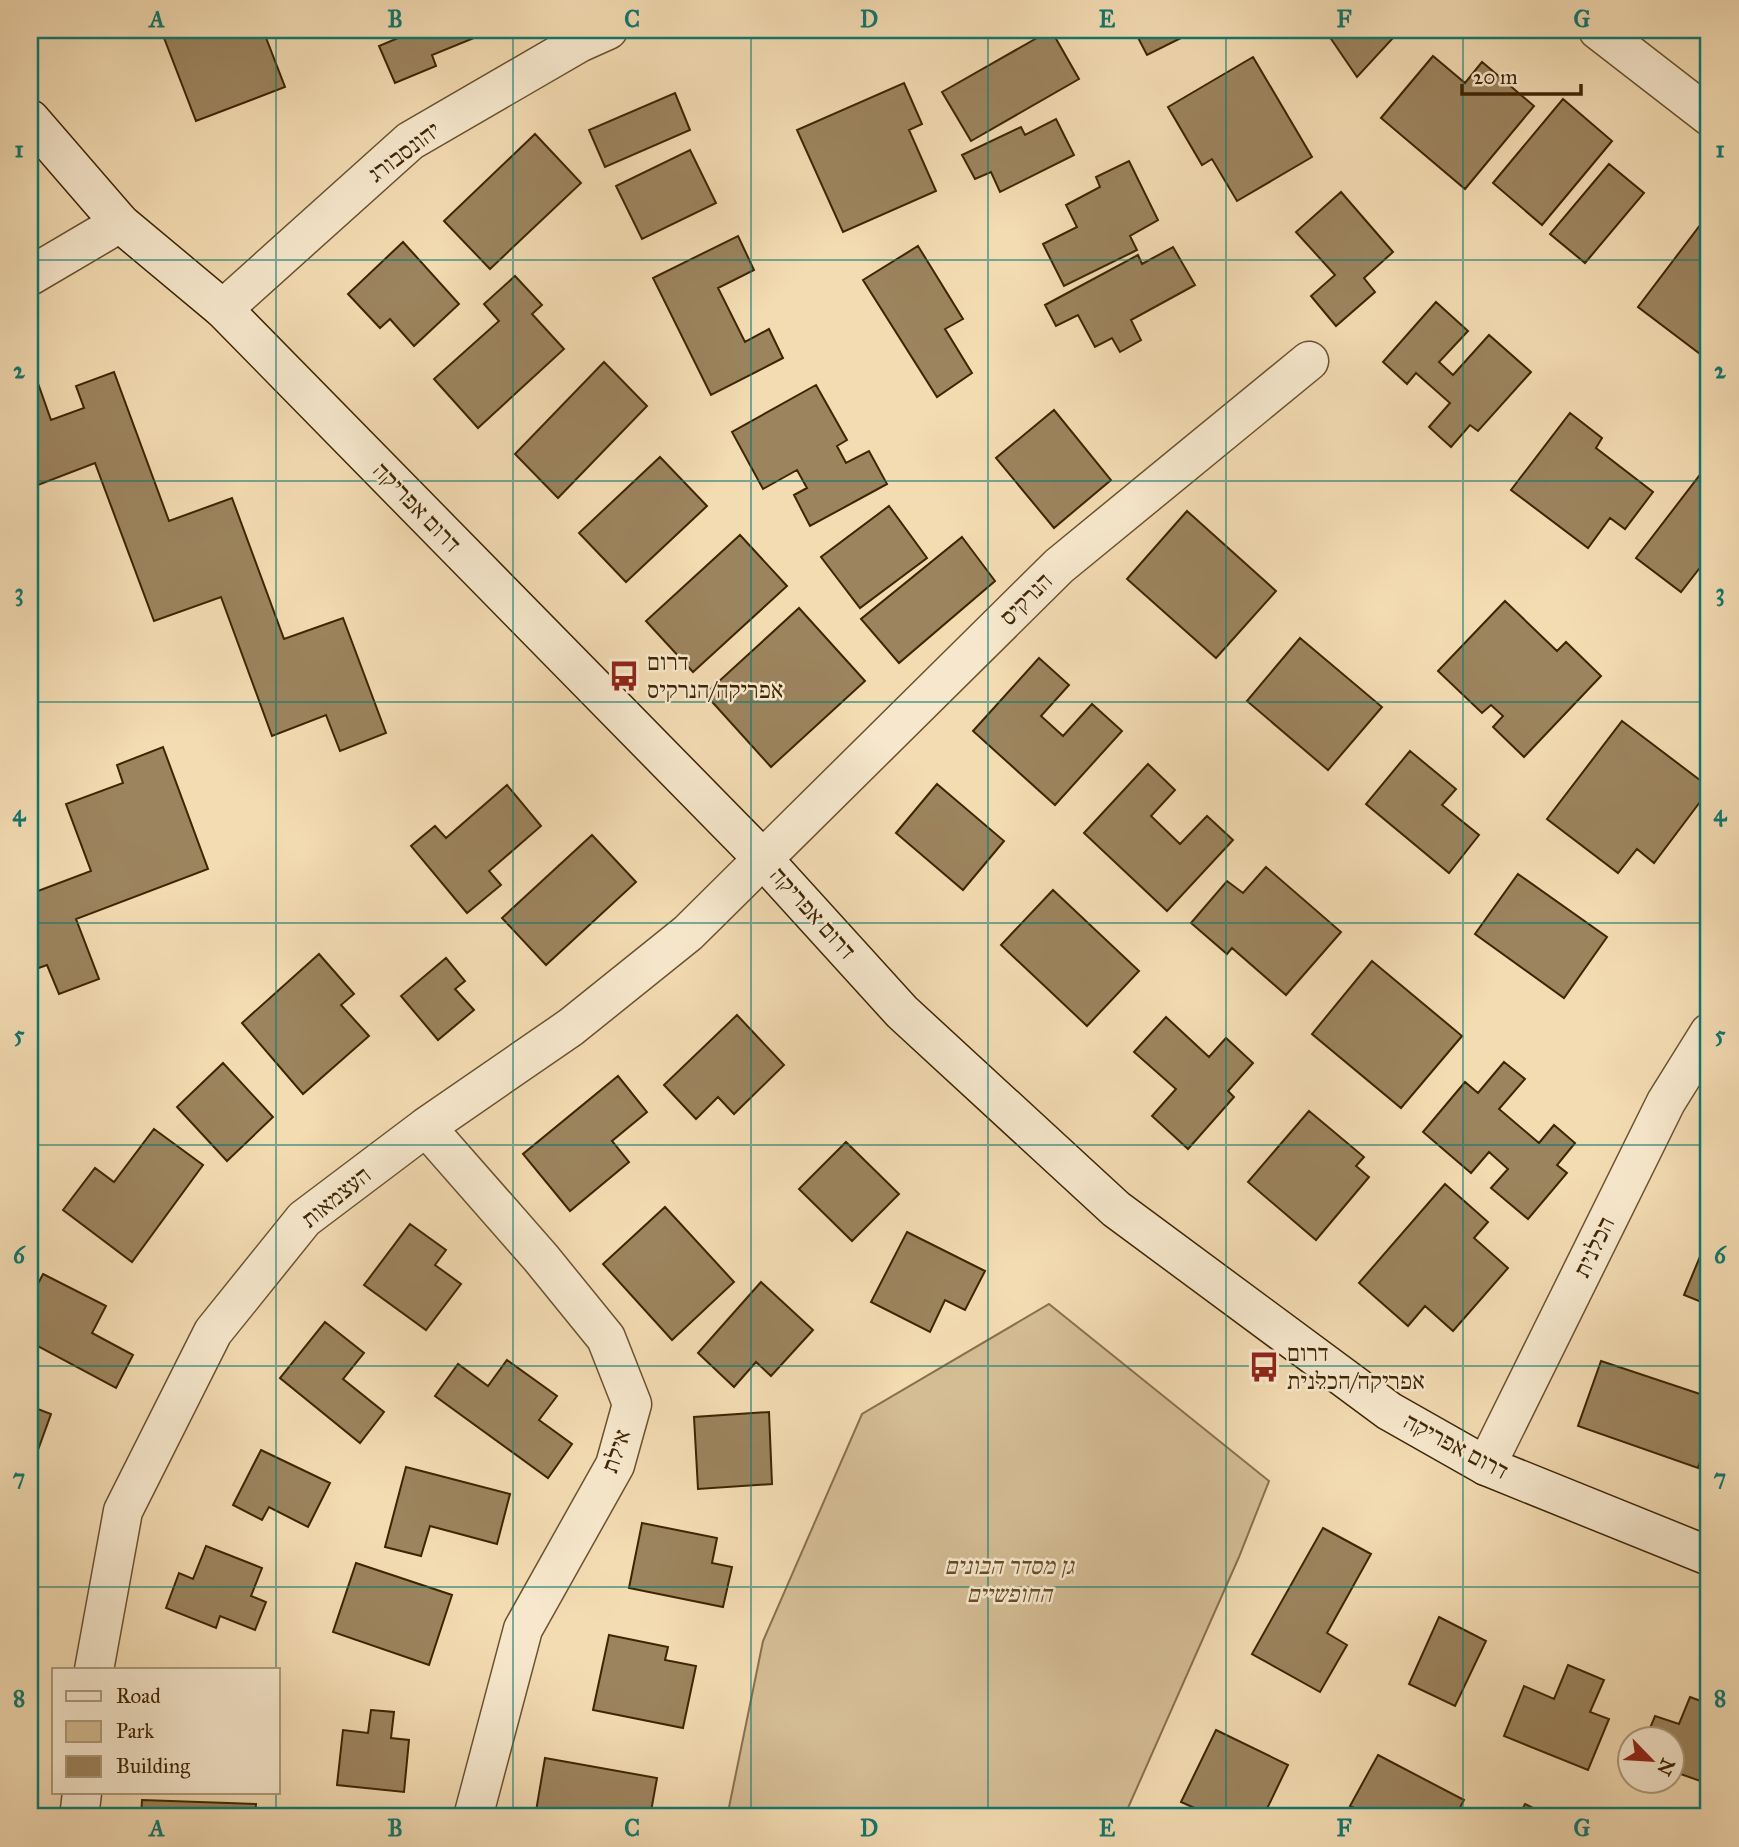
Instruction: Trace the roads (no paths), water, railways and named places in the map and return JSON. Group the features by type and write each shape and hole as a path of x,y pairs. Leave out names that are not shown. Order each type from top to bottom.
{"street":[{"name":"יהונסבורג","path":"223,309 410,141 579,43 608,30"},
{"path":"1598,30 1709,117"},
{"name":"דרום אפריקה","path":"30,119 120,223 223,309 763,859 902,1012 1116,1209 1389,1410 1486,1466 1709,1556"},
{"path":"30,276 120,223"},
{"name":"הנרקיס","path":"763,859 1059,566 1309,361"},
{"name":"העצמאות","path":"94,1668 123,1511 213,1332 304,1219 426,1127 571,1027 688,933 763,859"},
{"name":"הכלנית","path":"1486,1466 1666,1102 1709,1033"},
{"name":"אילת","path":"426,1127 541,1258 606,1338 632,1404 615,1465 523,1629 473,1817"},
{"path":"79,1817 82,1794"}],"place":[{"name":"דרום אפריקה/הנרקיס","path":"624,676"},
{"name":"דרום אפריקה/הכלנית","path":"1264,1367"}],"park label":[{"name":"גן מסדר הבונים החופשיים","path":"1009,1580"}]}
